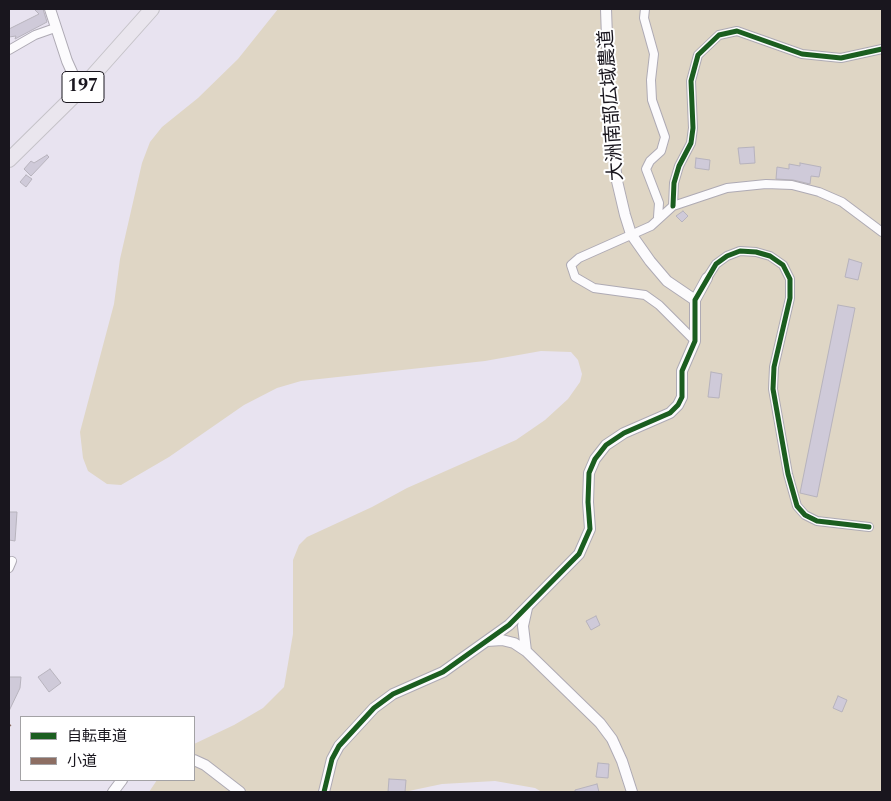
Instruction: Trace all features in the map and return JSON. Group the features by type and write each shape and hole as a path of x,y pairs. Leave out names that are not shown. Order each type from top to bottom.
{"highway":[{"name":"197","path":"9,160 80,90 152,9"}],"street":[{"path":"50,9 67,61 80,90"},
{"name":"大洲南部広域農道","path":"606,9 611,133 617,181 631,234 667,281 695,300"},
{"path":"645,9 644,18 654,54 651,80 652,100 665,137 661,151 650,161 646,169 659,203 658,217"},
{"path":"9,50 35,35 55,28"},
{"path":"673,206 674,183 678,166 691,143 693,128 691,81 698,55 720,34 737,31 802,54 841,58 882,49"},
{"path":"695,341 659,305 645,295 594,288 575,277 571,265 579,258 651,226 658,217 673,206 728,188 766,184 792,185 819,192 842,202 882,232"},
{"path":"324,792 332,759 339,746 349,732 374,708 393,694 443,672 508,626 579,554 590,529 588,502 589,473 595,459 606,445 624,433 670,413 678,405 682,397 682,372 695,341 695,300 716,264 727,256 740,251 756,252 770,256 783,265 790,279 790,298 774,368 773,388 788,474 797,506 806,515 817,521 869,527"},
{"path":"526,651 523,632 527,608"},
{"path":"486,641 502,640 514,643 526,651 600,722 612,739 622,761 632,792"},
{"path":"195,760 205,765 240,792"},
{"path":"113,792 121,781"}],"shaded area":[{"path":"278,9 882,9 882,792 542,792 535,788 495,781 442,784 404,792 149,792 156,781 195,781 195,744 234,725 263,708 284,687 293,634 293,560 299,545 307,537 372,507 407,488 516,440 545,420 568,399 580,382 582,374 578,360 571,352 541,351 485,361 301,381 277,388 244,405 169,457 121,485 107,484 88,471 83,458 80,432 114,304 120,259 142,163 150,142 162,127 198,98 238,59"}],"building":[{"path":"34,9 43,9 47,22 15,39 16,36 9,37 9,29 39,14"},
{"path":"754,147 755,163 740,164 738,148"},
{"path":"47,155 49,157 31,176 24,169 31,161 34,163"},
{"path":"696,158 710,160 709,170 695,168"},
{"path":"800,163 821,167 819,177 811,176 810,184 776,179 777,167 789,169 789,164 800,166"},
{"path":"26,175 32,179 26,187 20,182"},
{"path":"683,211 688,216 682,222 676,216"},
{"path":"849,259 862,263 858,280 845,277"},
{"path":"838,305 855,308 817,497 800,493"},
{"path":"711,372 722,374 719,398 708,397"},
{"path":"9,512 17,512 15,541 9,540"},
{"path":"596,616 600,625 591,630 586,621"},
{"path":"50,669 61,683 49,692 38,677"},
{"path":"9,677 21,677 20,688 9,711"},
{"path":"838,696 847,700 842,712 833,708"},
{"path":"598,763 609,764 608,778 596,777"},
{"path":"389,779 406,780 405,792 388,792"},
{"path":"597,784 599,792 575,792 575,790"}],"cycle path":[{"path":"673,206 674,183 679,166 691,143 693,128 691,81 698,55 719,35 737,31 802,54 841,58 882,49"},
{"path":"324,792 332,759 339,746 374,708 393,694 443,672 509,625 579,554 590,529 588,502 589,473 595,459 606,445 624,433 670,413 678,405 682,397 682,371 695,341 695,300 716,264 727,256 740,251 756,252 770,256 783,265 790,279 790,298 774,367 773,389 788,474 797,506 805,515 817,521 869,527"}]}
